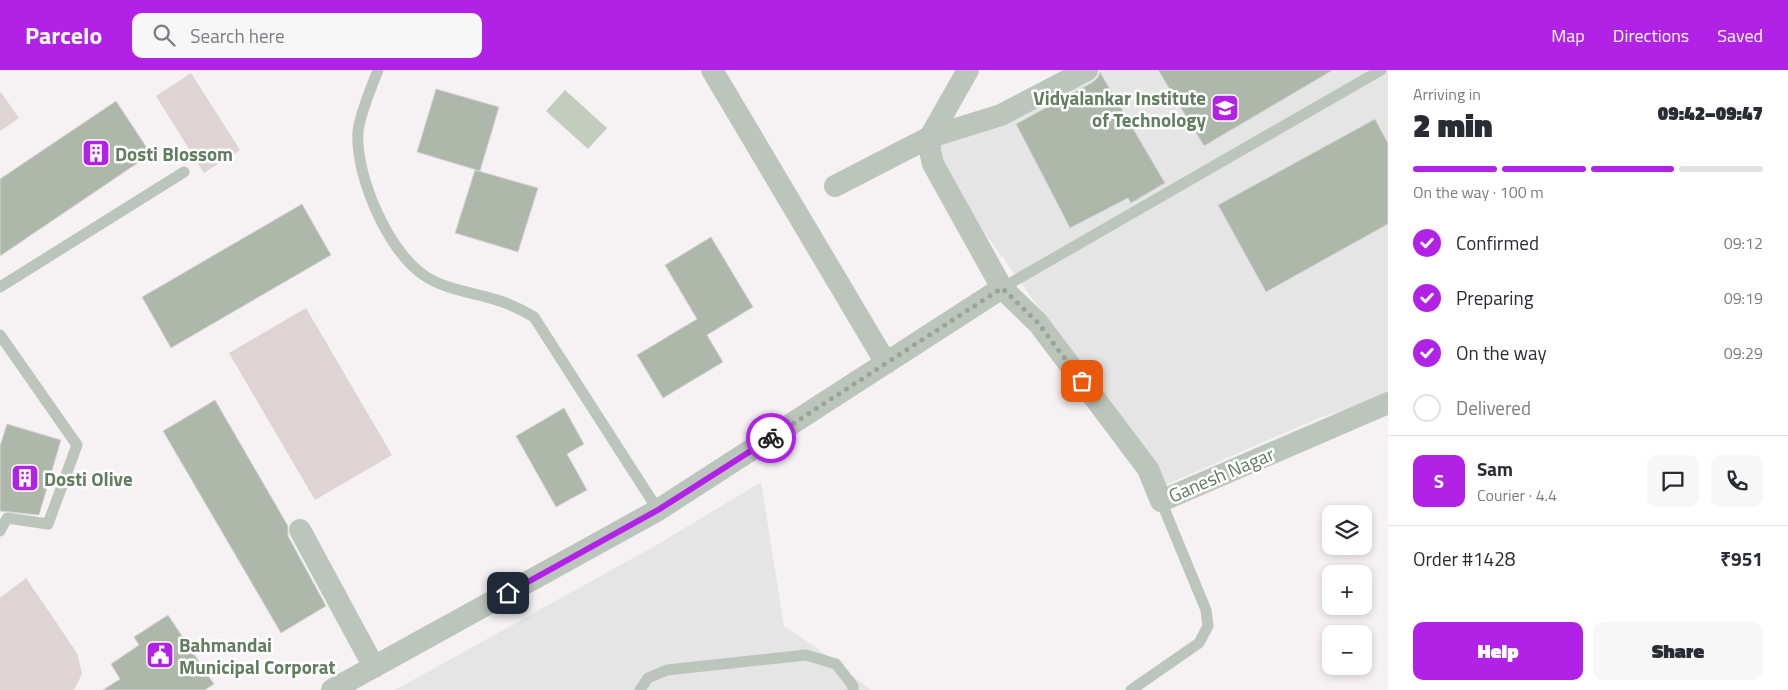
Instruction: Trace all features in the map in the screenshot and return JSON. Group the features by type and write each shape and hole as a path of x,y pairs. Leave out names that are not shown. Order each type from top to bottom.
{"street":[{"path":"712,70 886,363"},
{"path":"930,137 968,70"},
{"path":"835,186 930,137 1001,115 1087,70"},
{"name":"Ganesh Nagar","path":"930,137 930,151 933,164 1002,288 1038,323 1148,469 1161,501 1388,403"},
{"path":"332,690 658,510 1002,288"},
{"path":"300,530 374,667"}],"lane":[{"path":"378,70 358,131 364,173 379,218 392,239 405,259 425,276 453,290 495,299 515,306 534,317 658,510"},
{"path":"1002,288 1381,70"},
{"path":"0,287 184,172"},
{"path":"0,335 77,445 48,524 8,518 0,531"},
{"path":"1131,690 1198,643 1208,626 1206,610 1161,501"},
{"path":"640,690 648,678 667,670 806,655 836,664 853,686 853,690"}],"shaded area":[{"path":"1070,70 1388,70 1388,395 1316,419 1166,485 1006,262 933,164 930,151"},
{"path":"191,73 240,150 204,173 156,96"},
{"path":"565,90 607,128 588,149 546,111"},
{"path":"0,91 19,118 0,131"},
{"path":"306,308 392,455 315,500 229,353"},
{"path":"761,482 784,626 814,646 871,690 395,690 660,543"},
{"path":"26,578 77,653 82,674 73,690 0,690 0,598"}],"building":[{"name":"Vidyalankar Institute of Technology","path":"1158,70 1333,70 1204,146"},
{"path":"1100,72 1165,183 1131,203 1128,198 1070,228 1016,124 1093,82"},
{"path":"436,89 499,107 480,171 417,152"},
{"path":"116,101 151,154 0,256 0,179"},
{"path":"1375,119 1388,143 1388,224 1266,292 1218,205"},
{"path":"475,170 538,188 518,252 455,233"},
{"path":"302,204 331,255 171,348 142,297"},
{"path":"711,237 753,307 707,335 723,362 663,398 637,355 697,319 665,265"},
{"path":"215,400 288,526 288,536 326,606 281,633 163,431"},
{"path":"564,408 584,444 567,454 587,490 556,507 516,436"},
{"name":"Dosti Olive","path":"7,424 61,440 39,515 0,511 0,446"},
{"name":"Bahmandai Municipal Corporat","path":"168,615 214,684 205,690 103,690 120,679 111,664 139,645 134,637"}],"way so far":[{"path":"771,438 1002,288 1038,323 1082,381"}],"place":[{"name":"Vidyalankar Institute of Technology","path":"1225,108"},
{"name":"Dosti Blossom","path":"96,153"},
{"name":"Dosti Olive","path":"25,478"},
{"name":"Bahmandai Municipal Corporat","path":"160,655"}],"route":[{"path":"508,593 658,510 771,438"}]}
